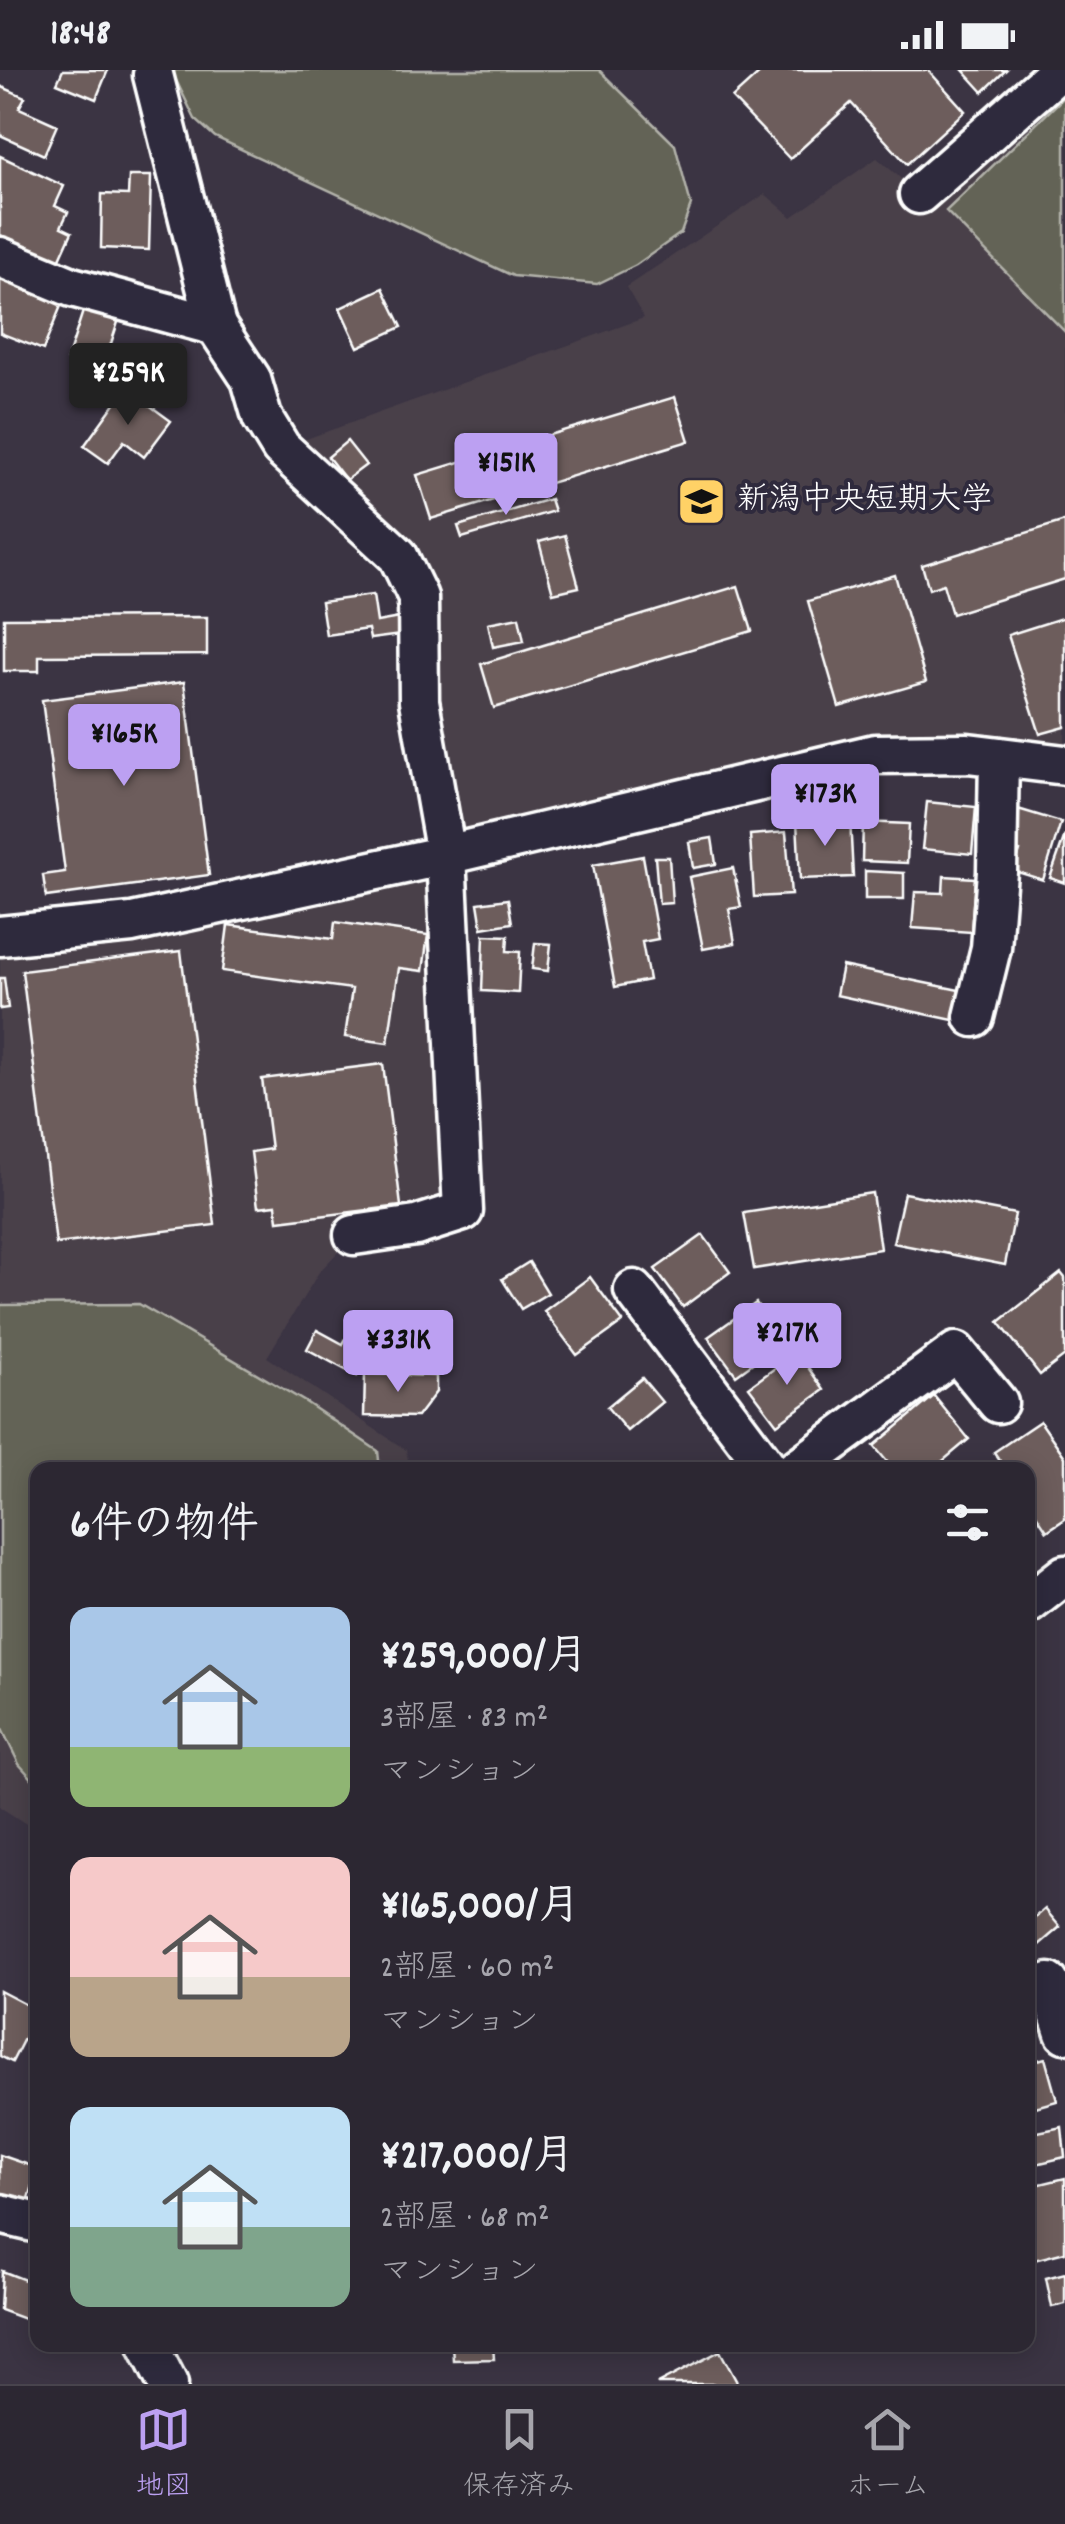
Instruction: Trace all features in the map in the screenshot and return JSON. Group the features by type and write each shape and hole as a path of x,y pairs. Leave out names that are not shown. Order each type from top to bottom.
{"street":[{"path":"919,194 1060,70"},
{"path":"153,75 216,326 250,379 262,417 281,448 398,556 418,597 419,702 446,854 463,1211 416,1226 354,1234"},
{"path":"0,257 72,287 216,326"},
{"path":"0,936 132,923 875,754 968,753 1065,764"},
{"path":"974,1017 991,948 999,756"},
{"path":"634,1290 763,1462"},
{"path":"806,1462 956,1352 998,1403"},
{"path":"1035,1599 1065,1575"},
{"path":"1035,1992 1049,1983 1065,2033"},
{"path":"0,2214 30,2221"},
{"path":"152,2352 168,2384"}],"shaded area":[{"name":"新潟中央短期大学","path":"1065,70 1065,765 968,753 446,855 418,597 281,448 644,318 626,287 765,194 792,217 877,158 919,194"},
{"path":"446,855 463,1211 354,1235 319,1272 267,1357 406,1450 408,1462 30,1462 30,1826 0,1807 0,936"}],"green space":[{"path":"171,70 599,70 675,145 691,205 681,233 636,265 597,284 513,276 215,137 195,119"},
{"path":"1065,96 1065,332 946,211"},
{"path":"139,1304 307,1403 378,1451 379,1462 30,1462 30,1776 19,1764 0,1725 0,1305"}],"building":[{"path":"63,70 108,70 96,99 57,83"},
{"path":"763,70 928,70 965,111 907,164 851,103 790,159 732,98"},
{"path":"963,70 1006,70 983,92"},
{"path":"0,86 25,97 19,108 57,125 44,155 0,135"},
{"path":"0,156 64,186 55,206 68,212 61,227 72,232 59,261 0,235"},
{"path":"129,176 151,176 149,250 101,248 102,194 128,195"},
{"path":"0,275 63,301 43,350 0,333"},
{"path":"383,288 402,327 358,347 340,308"},
{"path":"85,305 120,316 102,371 67,360"},
{"path":"126,388 171,421 144,457 124,441 108,463 84,446"},
{"path":"675,397 689,441 431,519 417,475"},
{"path":"347,441 366,465 346,480 328,457"},
{"path":"550,499 554,511 462,538 458,526"},
{"path":"1065,521 1065,579 952,614 943,584 929,589 922,565"},
{"path":"565,535 579,587 553,593 539,542"},
{"path":"895,575 926,682 839,707 808,601"},
{"path":"738,586 752,631 494,708 481,664"},
{"path":"373,595 377,622 399,618 401,635 370,639 368,629 326,635 321,602"},
{"path":"207,617 207,655 39,656 39,671 4,671 4,618"},
{"path":"519,617 524,641 493,647 488,623"},
{"path":"1065,617 1065,727 1040,734 1008,635"},
{"path":"184,682 209,875 46,897 43,875 65,872 42,700"},
{"path":"927,802 976,807 972,854 922,849"},
{"path":"1018,809 1061,822 1043,880 1014,871 1020,851 1006,847"},
{"path":"850,818 853,877 800,879 797,821"},
{"path":"863,822 909,824 907,863 862,861"},
{"path":"786,832 791,895 754,897 750,835"},
{"path":"1065,835 1065,883 1050,878"},
{"path":"712,838 716,864 693,868 689,842"},
{"path":"643,856 658,939 642,942 649,980 615,987 593,865"},
{"path":"655,857 669,857 672,903 659,904"},
{"path":"733,868 741,907 729,909 735,943 703,949 689,877"},
{"path":"865,871 904,873 904,899 865,899"},
{"path":"944,876 975,878 971,932 912,928 915,892 943,893"},
{"path":"508,899 512,923 482,928 478,903"},
{"path":"335,922 428,935 423,971 399,968 388,1043 345,1037 352,989 222,971 228,925 333,939"},
{"path":"484,935 508,936 507,951 520,952 518,993 482,991"},
{"path":"535,943 551,944 548,971 532,969"},
{"path":"181,951 215,1225 56,1244 22,971"},
{"path":"842,966 959,990 953,1020 836,995"},
{"path":"0,978 4,978 8,1008 0,1009"},
{"path":"383,1064 401,1206 278,1221 276,1205 258,1207 251,1152 271,1149 262,1079"},
{"path":"872,1193 880,1249 754,1269 744,1213"},
{"path":"904,1193 1015,1214 1005,1265 893,1243"},
{"path":"703,1235 730,1272 683,1307 655,1269"},
{"path":"529,1262 548,1293 521,1309 502,1279"},
{"path":"1061,1273 1065,1278 1065,1356 1040,1375 999,1322"},
{"path":"590,1277 623,1322 577,1355 544,1311"},
{"path":"756,1303 783,1341 736,1375 708,1337"},
{"path":"351,1329 376,1341 357,1376 307,1349 317,1330 343,1344"},
{"path":"797,1352 824,1390 777,1424 749,1387"},
{"path":"365,1374 436,1376 436,1392 417,1417 364,1416"},
{"path":"642,1378 662,1402 627,1431 607,1407"},
{"path":"934,1396 969,1439 942,1462 887,1462 874,1446"},
{"path":"1040,1421 1065,1457 1065,1519 1047,1531 1035,1513 1035,1462 1001,1462 994,1452"},
{"path":"1045,1909 1060,1927 1035,1949 1035,1918"},
{"path":"0,1991 30,2007 30,2027 12,2062 0,2056"},
{"path":"1045,2058 1057,2101 1035,2107 1035,2061"},
{"path":"1062,2127 1065,2157 1035,2164 1035,2133"},
{"path":"0,2155 30,2165 28,2202 0,2193"},
{"path":"1065,2178 1065,2252 1035,2260 1035,2185"},
{"path":"2,2271 30,2282 30,2321 0,2310"},
{"path":"1065,2273 1065,2304 1052,2307 1046,2278"},
{"path":"452,2352 494,2352 494,2359 453,2360"},
{"path":"721,2352 738,2384 657,2384"}],"place":[{"name":"新潟中央短期大学","path":"702,502"}]}
